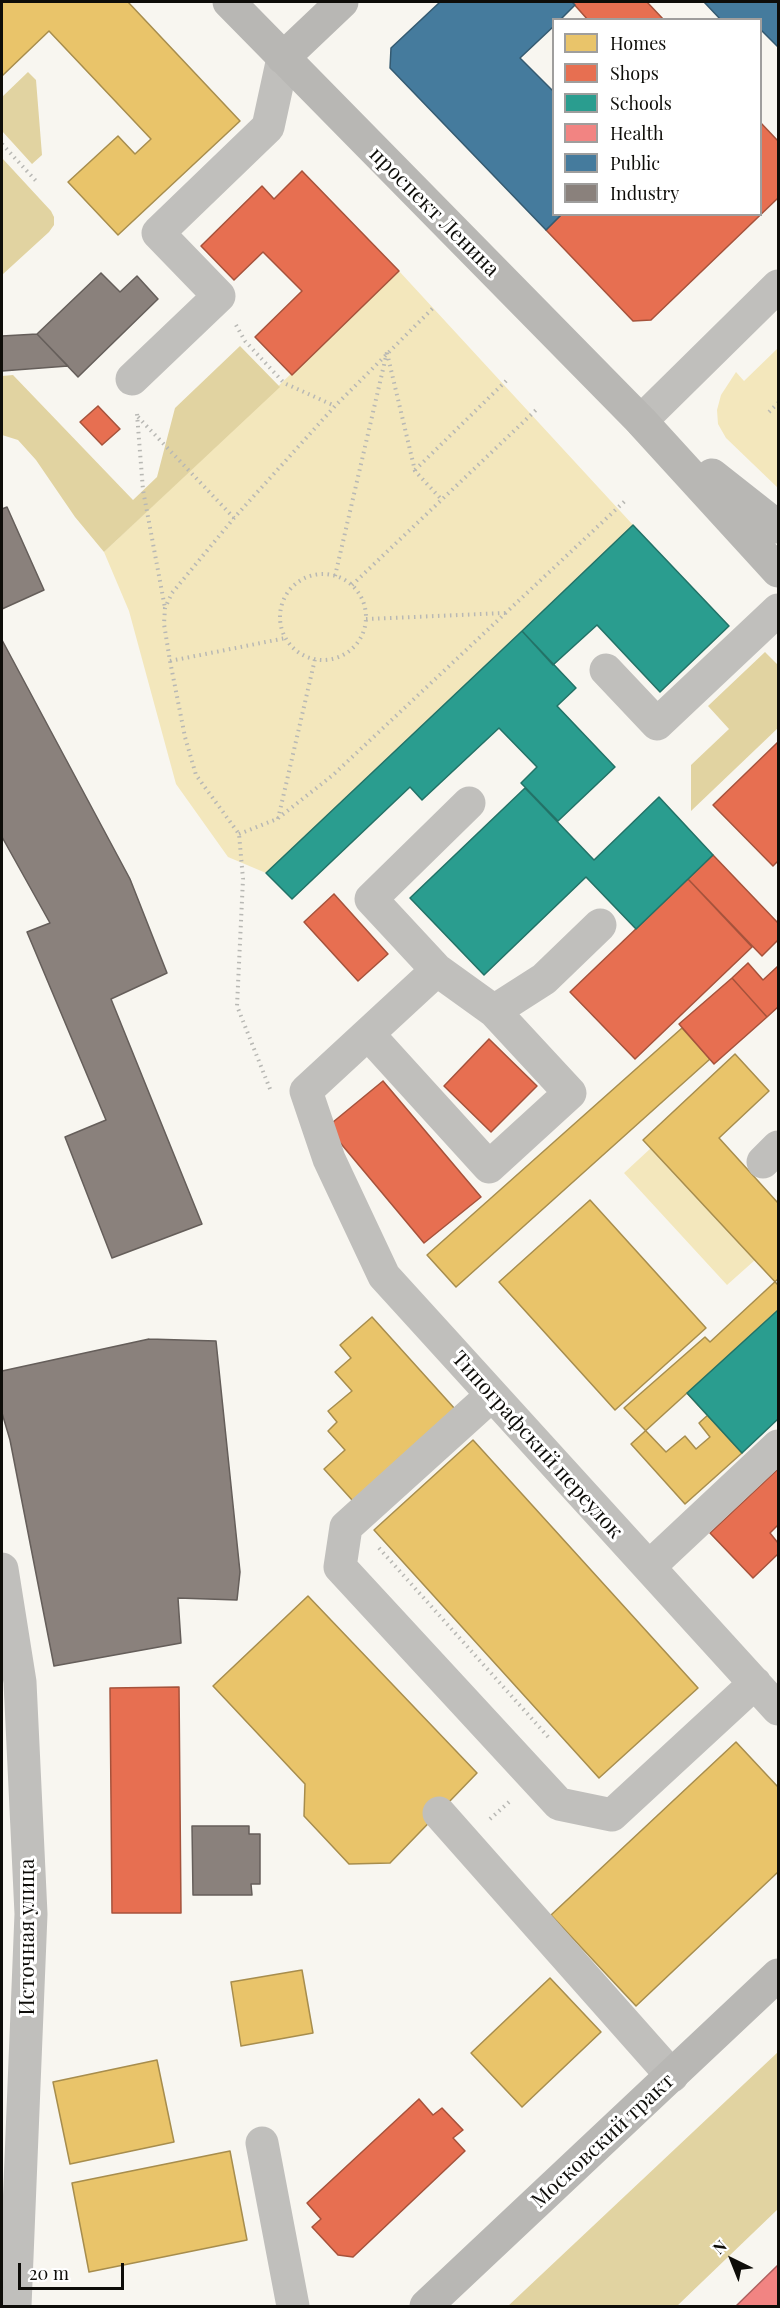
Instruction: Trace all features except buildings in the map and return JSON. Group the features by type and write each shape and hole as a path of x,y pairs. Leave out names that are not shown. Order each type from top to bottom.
{"main road":[{"name":"проспект Ленина","path":"229,2 642,421 778,572"},
{"path":"283,58 342,2"},
{"name":"проспект Ленина","path":"642,421 778,527"},
{"name":"Московский тракт","path":"426,2307 778,1975"}],"street":[{"path":"132,379 219,296 158,233 268,127 283,58"},
{"path":"642,421 778,286"},
{"path":"606,670 657,724 778,610"},
{"path":"437,970 368,1034 489,1167 570,1093 494,1011 437,970 371,899 469,803"},
{"path":"494,1011 544,979 600,925"},
{"name":"Типографский переулок","path":"368,1034 306,1091 329,1159 384,1276 778,1709"},
{"path":"492,1395 346,1527 340,1567 559,1804 612,1815 755,1683"},
{"path":"649,1567 778,1446"},
{"name":"Источная улица","path":"2,1569 20,1682 30,1891 14,2078 15,2307"},
{"path":"439,1813 672,2076"},
{"path":"262,2143 293,2307"}],"path":[{"path":"2,144 37,182"},
{"path":"165,609 172,593 234,518 335,406 435,306"},
{"path":"245,341 284,383 335,406"},
{"path":"387,352 415,471 442,500"},
{"path":"335,576 387,352"},
{"path":"132,379 143,490 165,609 164,624 170,661 185,737 196,775 239,834 243,879 237,1006 272,1093"},
{"path":"415,471 507,380"},
{"path":"769,412 778,403"},
{"path":"352,585 536,410"},
{"path":"137,417 234,518"},
{"path":"239,834 277,819 333,775 626,500"},
{"path":"314,575 335,576 352,585 360,595 366,619 363,631 348,652 337,657 315,659 299,652 286,638 280,613 290,588 314,575"},
{"path":"366,619 507,614"},
{"path":"170,661 286,638"},
{"path":"277,819 315,659"},
{"path":"379,1547 552,1741"},
{"path":"466,1843 534,1778"}],"shaded area":[{"path":"28,72 36,80 42,155 32,164 2,131 2,97"},
{"path":"2,158 51,211 54,225 2,275"},
{"path":"399,271 633,525 266,873 228,857 176,784 129,611 104,552"},
{"path":"240,346 280,387 104,552 75,517 36,460 18,440 2,435 2,376 13,375 133,500 157,477 175,408"},
{"path":"778,348 778,488 726,438 718,424 717,410 721,395 736,372 744,381"},
{"path":"765,652 778,665 778,728 691,811 691,765 729,729 708,706"},
{"path":"651,1148 755,1260 727,1285 624,1173"},
{"path":"778,2052 778,2209 677,2306 508,2306"}]}
